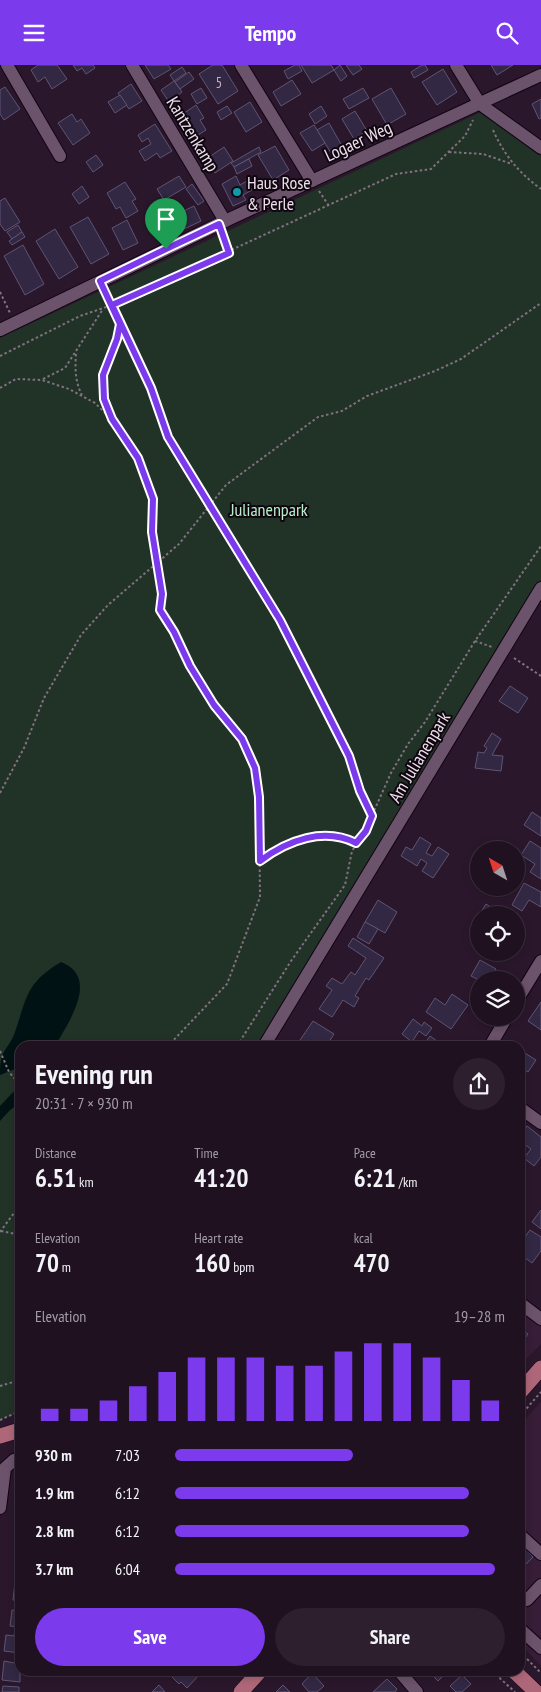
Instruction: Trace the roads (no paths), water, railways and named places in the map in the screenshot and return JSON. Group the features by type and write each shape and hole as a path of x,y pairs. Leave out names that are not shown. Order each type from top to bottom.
{"main road":[{"path":"525,1386 541,1368"},
{"path":"0,1436 15,1432"},
{"path":"247,1690 257,1676"},
{"path":"519,1676 536,1692"}],"street":[{"path":"7,65 60,156"},
{"name":"Kantzenkamp","path":"132,65 222,222"},
{"path":"241,65 312,181"},
{"path":"456,65 481,104 541,148"},
{"name":"Logaer Weg","path":"0,330 222,222 541,75"},
{"name":"Am Julianenpark","path":"267,1041 541,588"},
{"path":"525,988 541,961"},
{"path":"493,1041 502,1026"},
{"path":"525,1111 541,1123"},
{"path":"525,1307 541,1319"},
{"path":"0,1508 5,1468 15,1460"},
{"path":"525,1540 541,1554"},
{"path":"525,1600 541,1585"},
{"path":"525,1634 541,1648"},
{"path":"403,1676 417,1692"}],"place":[{"name":"Haus Rose & Perle","path":"237,192"}],"park label":[{"name":"Julianenpark","path":"269,509"}]}
